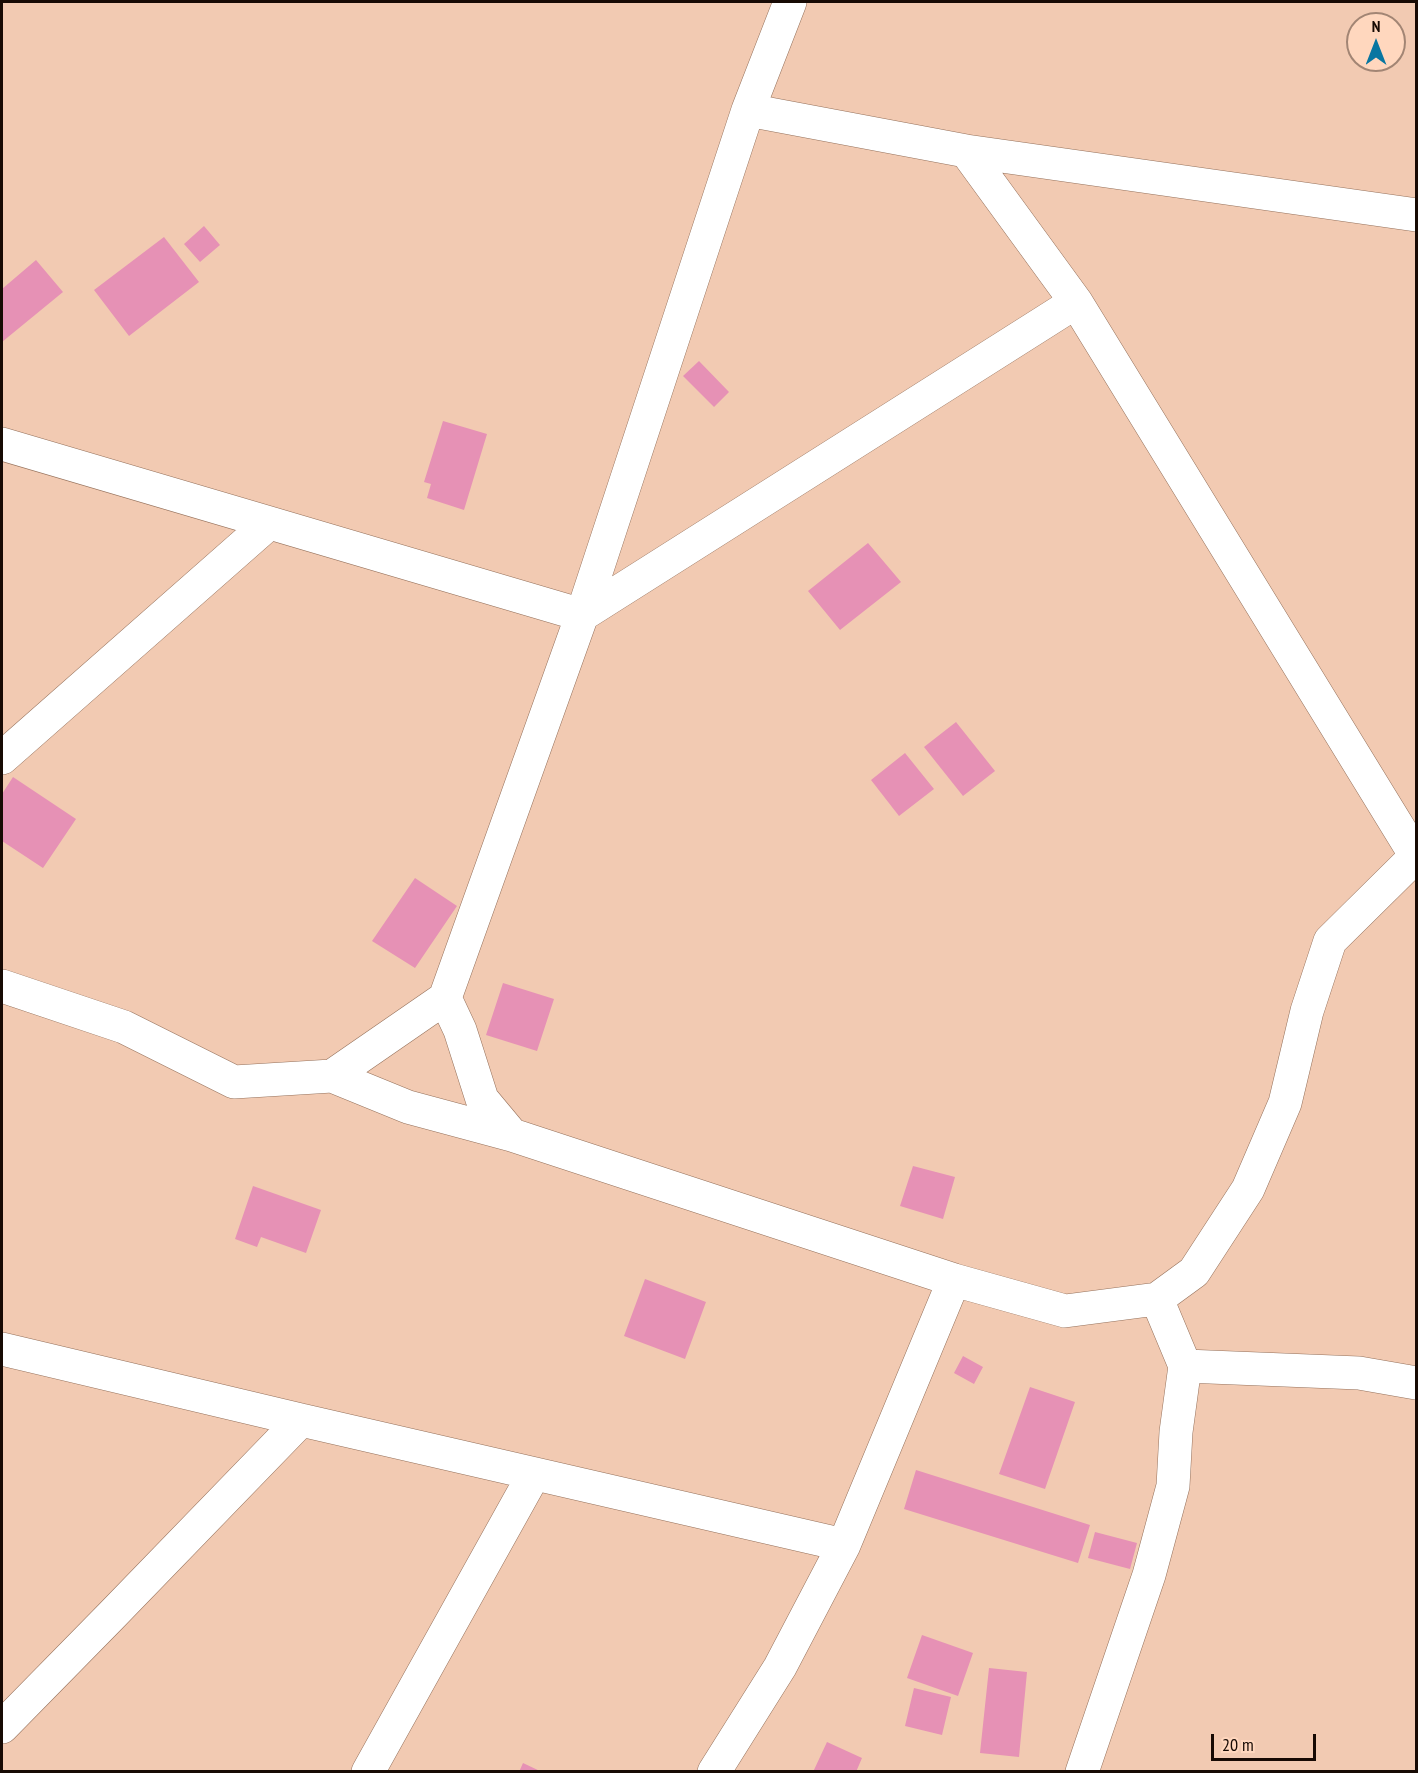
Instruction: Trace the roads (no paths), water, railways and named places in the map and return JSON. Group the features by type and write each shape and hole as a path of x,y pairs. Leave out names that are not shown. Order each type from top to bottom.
{"street":[{"path":"332,1076 445,998 582,615 748,110 790,2"},
{"path":"748,110 966,151 1416,215"},
{"path":"2,986 124,1027 234,1082 332,1076 408,1107 512,1135 954,1280 1065,1311 1157,1299 1194,1272 1248,1189 1285,1103 1307,1011 1330,941 1416,856 1076,302 966,151"},
{"path":"2,444 582,615 1076,302"},
{"path":"2,758 269,523"},
{"path":"445,998 460,1030 482,1099 512,1135"},
{"path":"714,1772 780,1667 844,1545 954,1280"},
{"path":"1082,1772 1149,1575 1173,1486 1176,1432 1185,1366 1157,1299"},
{"path":"2,1349 844,1545"},
{"path":"1185,1366 1359,1373 1416,1383"},
{"path":"2,1727 301,1420"},
{"path":"368,1772 534,1474"}]}
